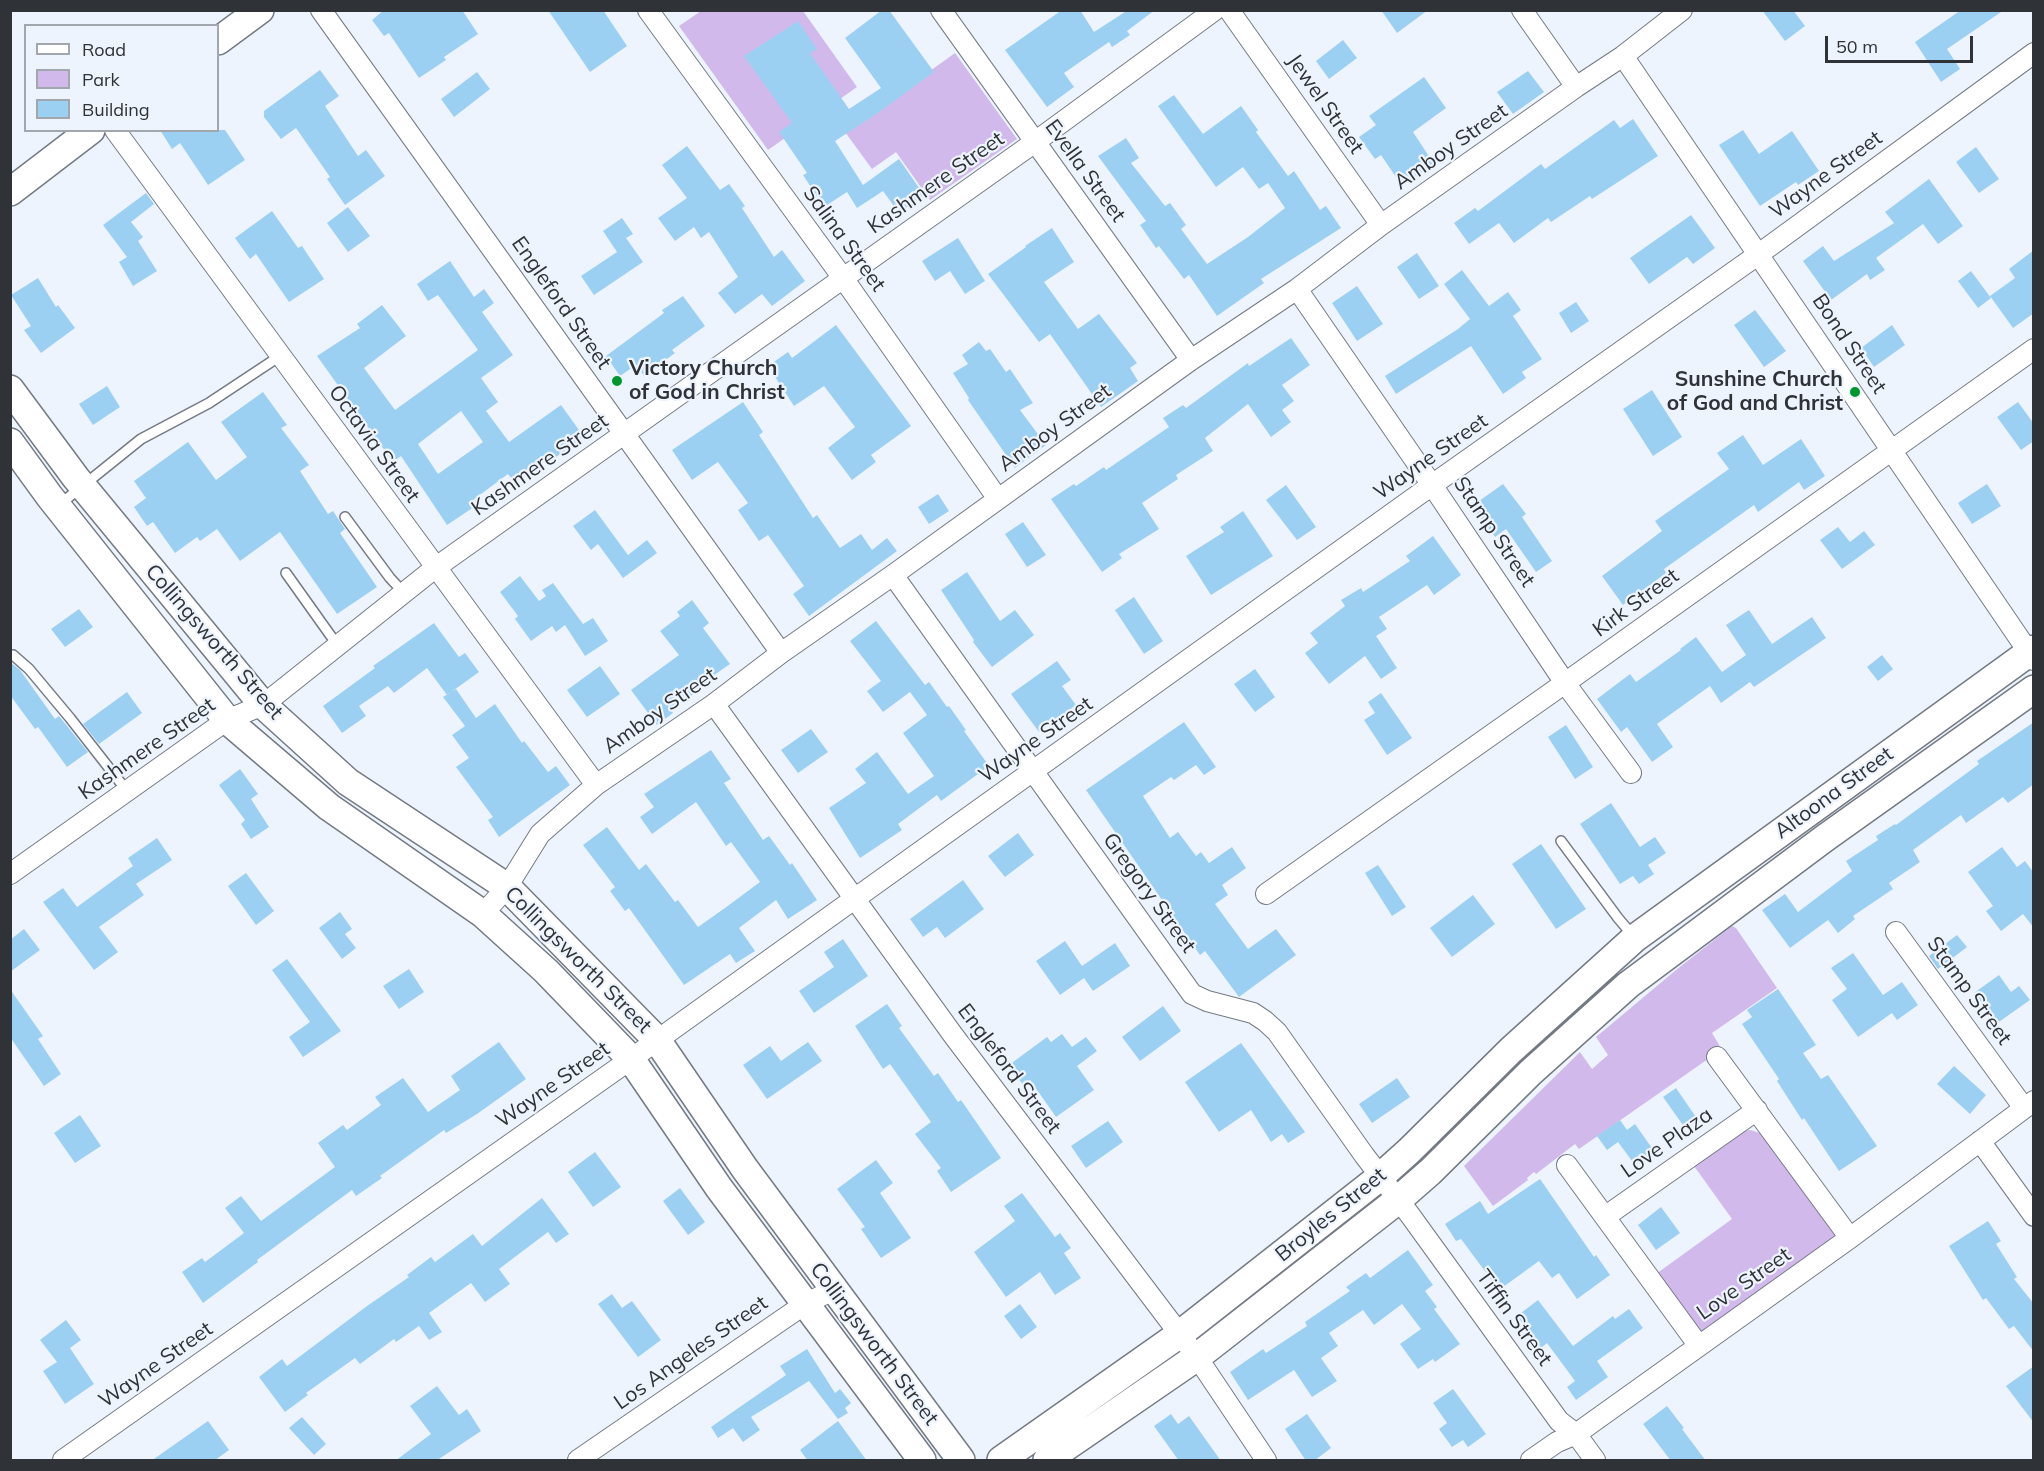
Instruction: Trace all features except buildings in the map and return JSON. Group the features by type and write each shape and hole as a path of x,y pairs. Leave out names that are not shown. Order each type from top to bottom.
{"main road":[{"path":"219,40 260,10"},
{"path":"10,192 88,132"},
{"name":"Collingsworth Street","path":"10,389 82,486 263,705 348,782 507,887 657,1040 745,1169 961,1461"},
{"name":"Collingsworth Street","path":"10,442 227,720 330,807 483,914 546,971 631,1059 719,1188 922,1461"},
{"name":"Altoona Street","path":"1635,938 2032,654"},
{"name":"Altoona Street","path":"1654,966 1825,838 2034,689"},
{"name":"Broyles Street","path":"1001,1461 1180,1334 1380,1177 1511,1050 1635,938"},
{"name":"Broyles Street","path":"1047,1461 1197,1358 1398,1200 1430,1172 1531,1072 1628,985 1654,966"}],"street":[{"name":"Engleford Street","path":"321,10 781,653"},
{"name":"Salina Street","path":"648,10 843,278 998,499"},
{"name":"Evella Street","path":"941,10 1191,360"},
{"name":"Kashmere Street","path":"10,874 227,720 263,705 435,568 1035,142 1215,10"},
{"name":"Jewel Street","path":"1229,10 1381,225"},
{"path":"1522,10 1576,87"},
{"name":"Amboy Street","path":"483,914 507,887 540,834 596,785 714,704 781,653 1191,360 1297,289 1381,225 1623,56 1682,10"},
{"name":"Wayne Street","path":"63,1461 631,1059 853,898 1759,254 2034,53"},
{"name":"Bond Street","path":"1623,56 2032,654"},
{"name":"Octavia Street","path":"116,132 596,785"},
{"name":"Stamp Street","path":"1297,289 1565,683 1631,772"},
{"name":"Kirk Street","path":"1266,894 2034,349"},
{"name":"Gregory Street","path":"893,575 1192,994 1207,1001 1253,1013 1277,1032 1398,1200"},
{"name":"Engleford Street","path":"714,704 953,1035 1180,1334 1266,1461"},
{"name":"Stamp Street","path":"1896,932 2029,1104"},
{"path":"1718,1056 1850,1238"},
{"name":"Love Street","path":"1531,1461 1557,1442 1576,1434 1850,1238 2029,1104"},
{"name":"Love Plaza","path":"1606,1216 1757,1110"},
{"path":"1980,1141 2034,1216"},
{"path":"1567,1165 1699,1346"},
{"name":"Tiffin Street","path":"1398,1200 1559,1420 1576,1434 1595,1461"},
{"name":"Los Angeles Street","path":"586,1458 805,1304 834,1290"}],"lane":[{"path":"58,506 141,439 209,403 280,356"},
{"path":"345,517 390,578 404,593"},
{"path":"286,573 338,646"},
{"path":"13,655 29,669 127,791"},
{"path":"1562,841 1635,938"}],"green space":[{"path":"701,11 803,11 857,87 768,150 679,26"},
{"path":"955,53 1017,139 930,200 896,152 872,169 845,132"},
{"path":"1732,926 1736,928 1777,988 1712,1033 1721,1048 1707,1057 1708,1059 1579,1149 1575,1144 1536,1174 1534,1172 1527,1178 1528,1180 1493,1206 1464,1166 1580,1052 1592,1069 1608,1055 1596,1037"},
{"path":"1750,1130 1763,1134 1834,1229 1835,1237 1704,1332 1695,1328 1656,1274 1732,1219 1694,1166 1743,1131"}],"place":[{"name":"Victory Church of God in Christ","path":"617,381"},
{"name":"Sunshine Church of God and Christ","path":"1855,392"}]}
